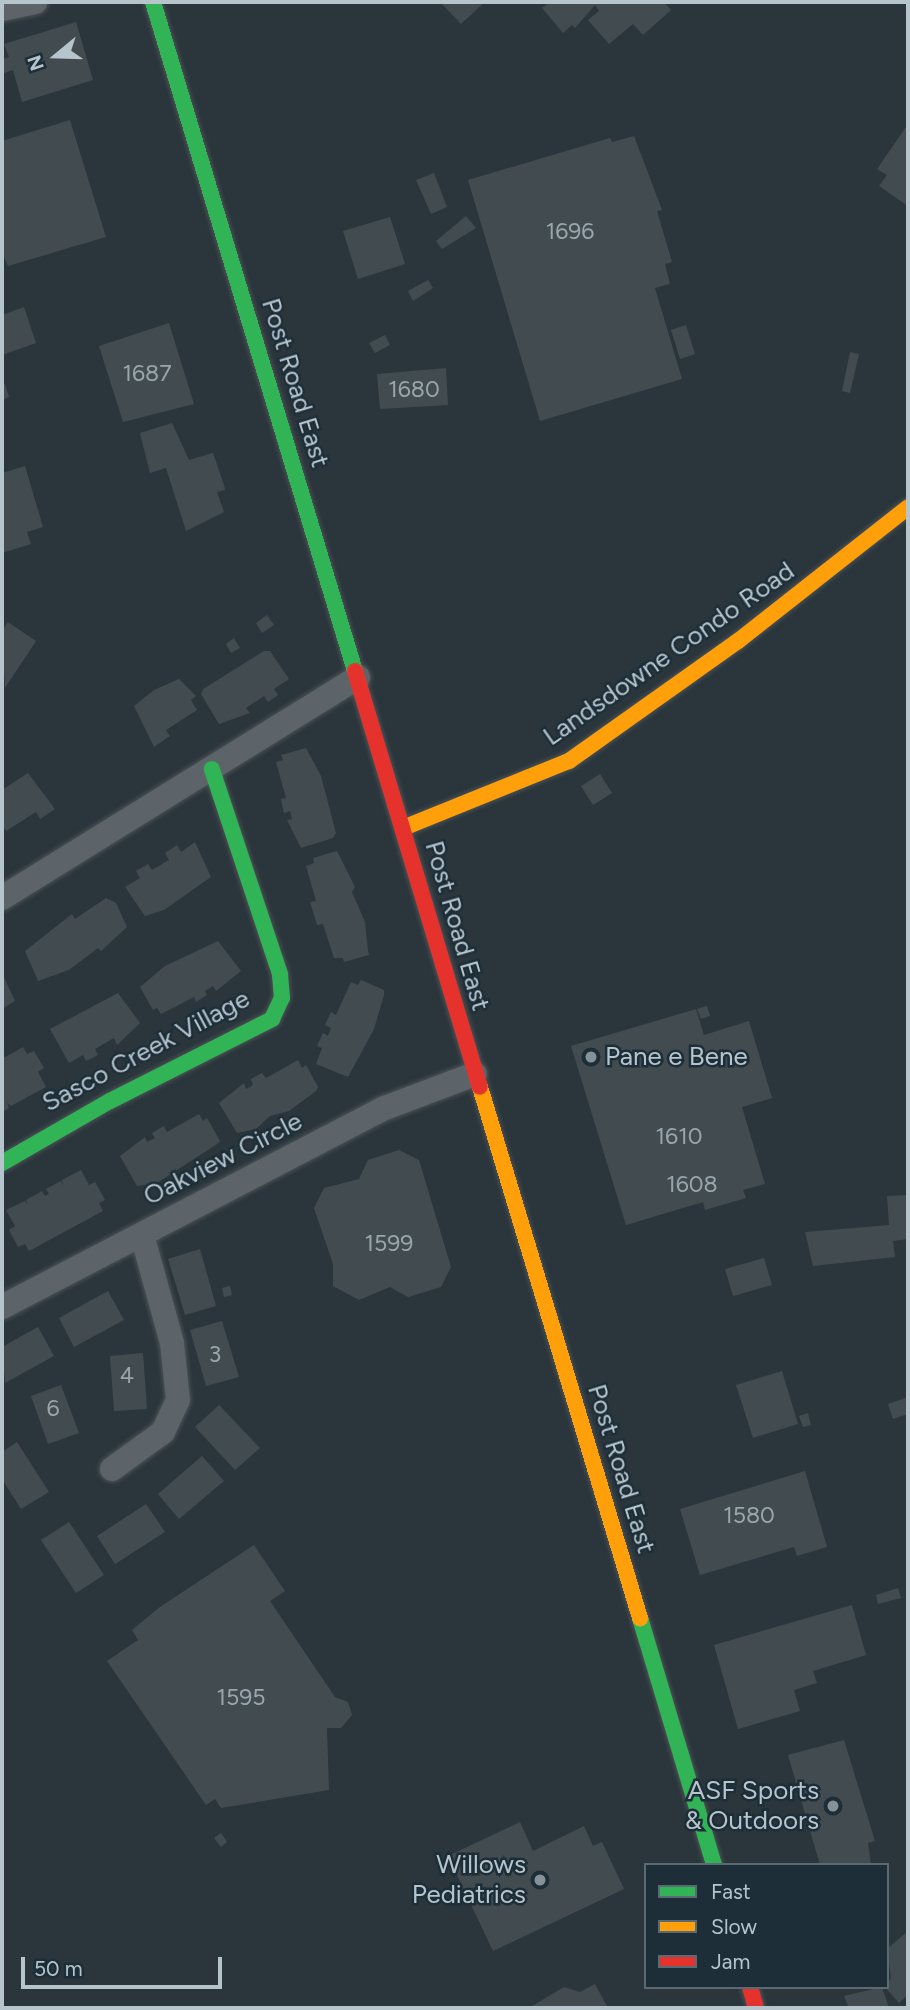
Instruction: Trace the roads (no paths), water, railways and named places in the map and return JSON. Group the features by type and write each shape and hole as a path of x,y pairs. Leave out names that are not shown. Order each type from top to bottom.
{"main road":[{"name":"Post Road East","path":"153,2 713,1863"},
{"name":"Landsdowne Condo Road","path":"402,828 569,761 738,641 908,507"},
{"name":"Sasco Creek Village","path":"2,1163 110,1101 272,1019 282,998 280,974 212,769"},
{"path":"751,1989 756,2008"}],"street":[{"path":"2,9 35,2"},
{"path":"2,898 358,677"},
{"name":"Oakview Circle","path":"2,1307 385,1108 475,1074"},
{"path":"112,1469 163,1432 178,1400 172,1343 142,1235"}],"place":[{"name":"Pane e Bene","path":"591,1057"},
{"name":"ASF Sports & Outdoors","path":"833,1806"},
{"name":"Willows Pediatrics","path":"540,1880"}]}
